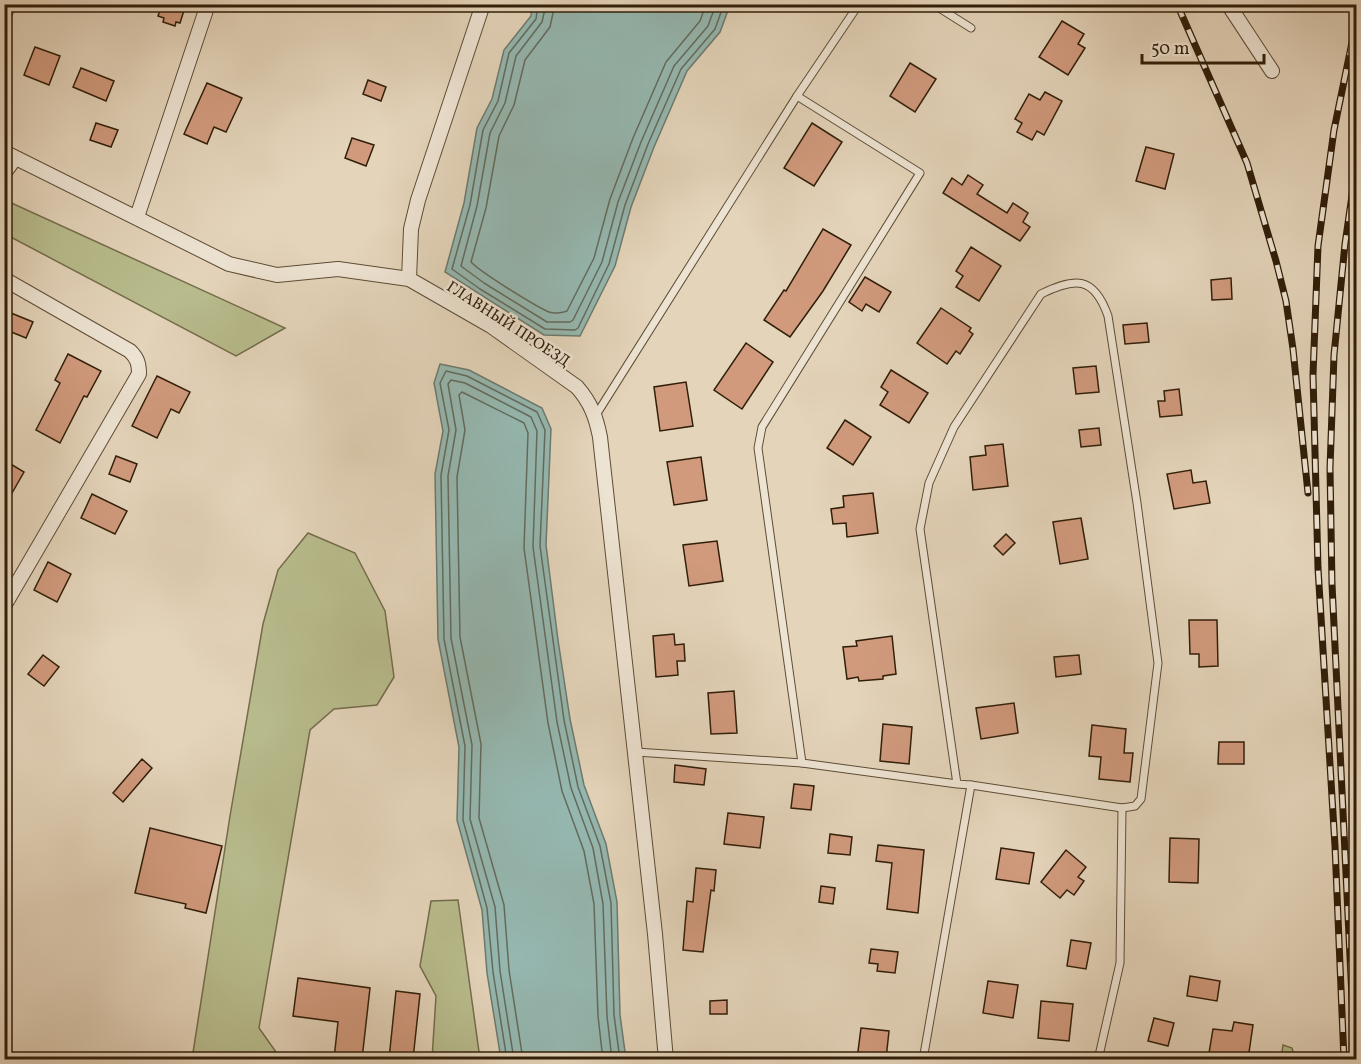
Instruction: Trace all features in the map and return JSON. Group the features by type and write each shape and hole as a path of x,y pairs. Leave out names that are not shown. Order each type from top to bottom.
{"street":[{"path":"4,15 9,4"},
{"path":"137,218 208,4"},
{"path":"4,152 238,267 277,275 338,269 409,279 411,229 418,200 483,4"},
{"path":"1228,4 1272,71"},
{"path":"4,279 130,351 136,357 139,374 4,606"},
{"name":"ГЛАВНЫЙ ПРОЕЗД","path":"409,279 491,326 577,387 588,399 596,415"},
{"path":"596,415 636,752 666,1059"}],"lane":[{"path":"596,415 796,96 859,4"},
{"path":"933,4 971,28"},
{"path":"796,96 920,173 762,427 758,448 801,762"},
{"path":"4,178 19,159"},
{"path":"636,752 801,762 1122,808 1134,806 1141,799 1158,663 1137,503 1108,316 1102,298 1091,288 1077,283 1062,284 1041,294 954,427 928,483 920,529 957,784"},
{"path":"923,1059 971,785"},
{"path":"1098,1059 1120,963 1122,808"}],"green space":[{"path":"4,200 285,328 236,356 5,234"},
{"path":"308,533 355,553 385,611 394,677 377,705 334,709 310,730 259,1028 281,1059 192,1059 263,624 278,570"},
{"path":"458,900 480,1059 432,1059 436,996 420,966 431,901"},
{"path":"1283,1045 1292,1048 1295,1059 1281,1059"}],"water":[{"path":"532,5 730,5 720,32 687,71 631,207 615,266 580,336 544,335 445,272 464,203 477,128 492,99 504,50 531,16"},
{"path":"440,364 469,370 542,408 551,429 546,545 570,719 584,785 606,844 617,902 620,1015 626,1059 501,1059 487,973 482,910 457,820 459,747 438,639 435,474 443,431 434,383"}],"building":[{"path":"162,4 186,4 180,23 176,22 175,26 163,22 164,18 158,16"},
{"path":"1062,21 1084,34 1078,44 1085,48 1068,75 1039,57"},
{"path":"35,47 60,56 49,85 24,75"},
{"path":"910,63 936,79 915,112 890,96"},
{"path":"81,68 114,81 106,101 73,87"},
{"path":"368,80 386,87 381,101 363,94"},
{"path":"207,83 242,98 226,132 214,127 207,144 184,134"},
{"path":"1045,92 1062,101 1044,135 1037,131 1032,140 1017,132 1022,123 1015,119 1029,94 1040,100"},
{"path":"96,123 118,130 111,147 90,140"},
{"path":"812,123 842,142 814,186 784,168"},
{"path":"352,138 374,145 366,166 345,158"},
{"path":"1146,147 1174,154 1165,189 1136,181"},
{"path":"968,175 983,185 977,194 1007,213 1013,203 1028,213 1023,222 1030,227 1020,241 943,193 952,178 962,185"},
{"path":"823,229 851,245 823,291 790,337 764,320 784,290 786,291"},
{"path":"971,247 1001,266 979,301 956,287 963,276 956,271"},
{"path":"865,277 891,292 879,312 866,304 862,311 849,302"},
{"path":"1231,278 1232,299 1212,300 1211,280"},
{"path":"941,308 971,328 969,331 973,334 960,354 956,351 947,364 917,343"},
{"path":"11,313 33,322 26,338 4,329"},
{"path":"1147,323 1149,342 1125,344 1123,325"},
{"path":"746,343 773,362 742,409 714,390"},
{"path":"68,354 101,371 87,397 84,396 60,443 36,430 60,383 55,380"},
{"path":"1096,366 1099,392 1076,394 1073,368"},
{"path":"891,370 928,393 909,423 880,405 888,392 881,387"},
{"path":"157,376 190,392 179,413 171,409 157,438 132,426"},
{"path":"686,382 693,426 660,431 654,387"},
{"path":"1179,389 1182,415 1160,417 1158,401 1165,401 1164,391"},
{"path":"845,420 871,437 853,465 827,448"},
{"path":"1099,428 1101,445 1081,447 1079,430"},
{"path":"1003,444 1008,486 973,490 970,457 986,455 985,446"},
{"path":"116,456 137,464 130,482 109,474"},
{"path":"701,457 707,500 674,505 667,462"},
{"path":"4,460 24,472 4,507"},
{"path":"1191,470 1193,483 1206,481 1210,503 1174,509 1167,474"},
{"path":"873,493 878,533 847,537 846,523 833,524 831,509 844,507 843,496"},
{"path":"92,494 127,511 115,534 81,518"},
{"path":"1081,518 1088,559 1060,564 1053,522"},
{"path":"1006,534 1015,543 1003,555 994,546"},
{"path":"717,541 723,581 689,586 683,545"},
{"path":"48,562 71,574 57,602 34,590"},
{"path":"1189,620 1217,620 1218,666 1199,667 1199,654 1190,654"},
{"path":"674,634 675,645 684,644 685,661 677,661 678,675 656,677 653,636"},
{"path":"892,636 896,674 883,676 883,679 859,681 858,677 847,679 843,647 857,646 856,641"},
{"path":"43,655 59,667 44,686 28,674"},
{"path":"1079,655 1081,674 1056,677 1054,657"},
{"path":"734,691 737,733 711,734 708,693"},
{"path":"1014,703 1018,733 981,739 976,708"},
{"path":"883,724 912,727 909,764 880,761"},
{"path":"1092,725 1126,729 1124,753 1133,753 1130,782 1099,779 1101,757 1089,756"},
{"path":"1219,742 1244,742 1244,764 1218,764"},
{"path":"142,759 152,768 123,802 113,793"},
{"path":"675,765 706,769 704,785 674,782"},
{"path":"794,784 814,786 811,810 791,808"},
{"path":"728,813 764,817 760,848 724,844"},
{"path":"150,828 222,846 206,913 185,908 186,904 135,893"},
{"path":"830,834 852,837 850,855 828,853"},
{"path":"1170,838 1199,839 1198,883 1169,882"},
{"path":"878,845 924,850 918,913 887,909 892,863 876,861"},
{"path":"1001,848 1034,853 1029,884 996,879"},
{"path":"1066,850 1086,867 1078,877 1084,881 1074,895 1067,890 1060,898 1041,882"},
{"path":"696,868 716,870 714,891 711,890 703,952 683,950 687,901 693,902"},
{"path":"821,886 835,888 833,904 819,902"},
{"path":"1071,940 1091,943 1086,969 1067,966"},
{"path":"871,949 898,952 895,973 877,971 878,964 869,963"},
{"path":"1190,976 1220,981 1217,1001 1187,996"},
{"path":"298,978 370,988 362,1059 334,1059 338,1022 293,1016"},
{"path":"988,981 1018,985 1013,1018 983,1013"},
{"path":"396,991 420,994 413,1059 389,1059"},
{"path":"727,1000 727,1014 710,1014 710,1001"},
{"path":"1041,1001 1073,1004 1069,1041 1038,1038"},
{"path":"1154,1018 1174,1023 1168,1046 1148,1041"},
{"path":"1234,1022 1253,1025 1248,1059 1208,1059 1213,1029 1232,1031"},
{"path":"861,1028 889,1031 886,1059 857,1059"}],"railway":[{"path":"1177,4 1247,163 1276,261 1286,301 1293,349 1308,493"},
{"path":"1344,1060 1335,846 1318,568 1313,375 1318,246 1334,130 1356,23"},
{"path":"1355,1060 1332,584 1330,468 1334,355 1345,244 1356,168"}]}
